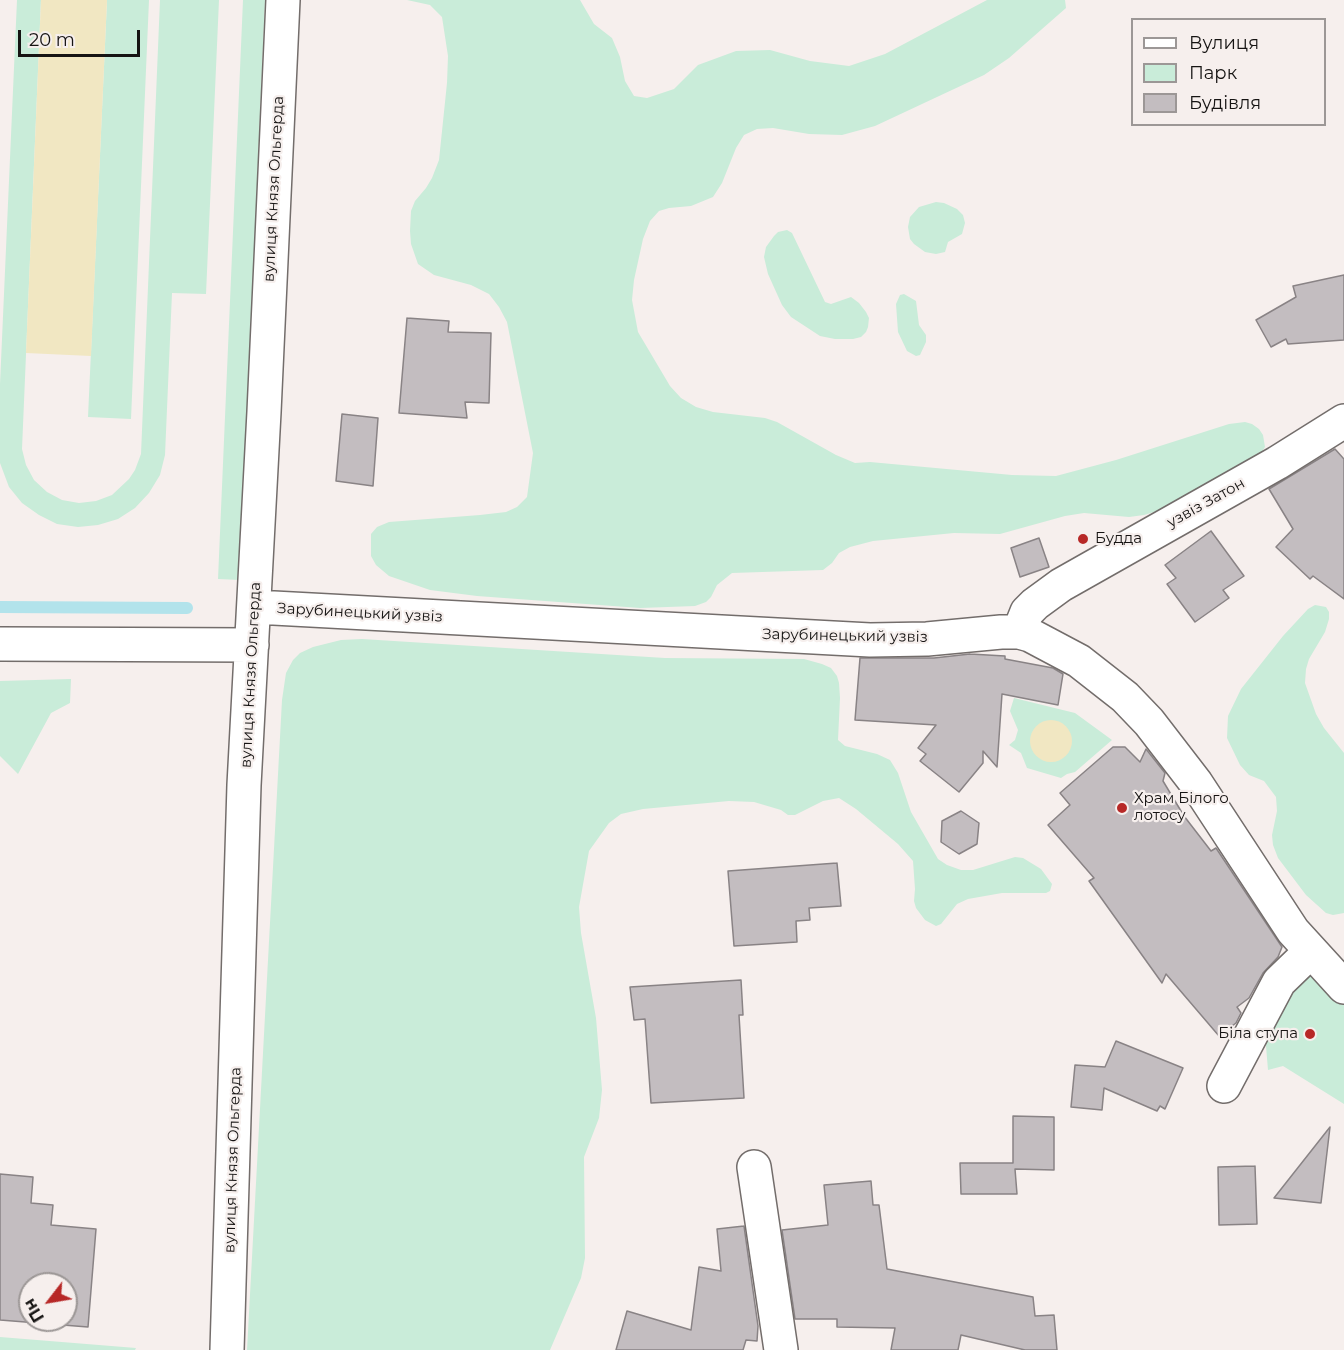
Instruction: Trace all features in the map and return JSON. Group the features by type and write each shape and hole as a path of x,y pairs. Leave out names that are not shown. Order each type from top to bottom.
{"street":[{"name":"вулиця Князя Ольгерда","path":"227,1350 244,797 283,0"},
{"name":"узвіз Затон","path":"1019,632 1022,622 1035,604 1061,585 1267,468 1344,421"},
{"name":"Зарубинецький узвіз","path":"255,607 861,639 927,639 1019,632 1045,641 1079,661 1125,698 1149,722 1196,783 1293,931 1344,987"},
{"path":"0,644 252,645"},
{"path":"1224,1086 1279,982 1310,952"},
{"path":"754,1167 781,1350"}],"green space":[{"path":"17,0 41,0 22,449 26,465 34,480 47,492 62,500 79,503 96,501 112,495 129,479 141,454 160,0 219,0 206,294 172,293 165,455 160,475 149,493 135,508 118,519 98,525 78,527 57,524 39,515 22,503 9,487 0,463 0,384"},
{"path":"107,0 149,0 131,419 88,417"},
{"path":"243,0 265,0 240,580 218,579"},
{"path":"407,0 580,0 594,24 612,38 620,57 625,81 634,96 647,98 674,89 698,65 736,51 770,50 810,61 849,66 885,54 987,0 1065,0 1066,8 1009,58 984,75 875,126 842,135 809,134 773,128 757,129 744,135 713,197 691,206 659,211 650,221 643,239 634,280 632,300 638,332 670,386 681,398 696,407 713,412 765,418 777,422 855,463 870,462 1012,475 1056,476 1116,460 1229,424 1245,422 1259,429 1263,435 1265,447 1259,456 1161,510 1144,515 1129,517 1084,513 1000,534 954,533 873,541 850,547 839,553 823,570 732,573 717,585 706,602 695,606 640,608 477,596 430,590 389,576 376,565 371,556 371,534 377,527 389,522 506,512 517,507 527,497 533,453 507,322 499,307 489,294 471,285 434,275 418,264 411,244 411,211 415,201 432,178 439,160 448,56 442,17 430,5"},
{"path":"936,202 957,209 963,215 965,223 962,234 948,242 945,252 936,254 925,252 914,244 910,239 908,227 910,217 919,207"},
{"path":"787,230 792,233 825,302 831,304 851,297 866,312 869,318 868,327 861,337 835,339 820,336 791,317 782,305 768,274 764,257 766,247 774,236 778,232"},
{"path":"904,294 916,301 919,325 926,335 926,342 920,355 916,356 907,351 898,332 896,304 900,295"},
{"path":"1315,605 1326,607 1329,619 1325,632 1309,659 1305,683 1316,714 1344,753 1344,913 1333,915 1326,913 1306,895 1278,858 1272,835 1277,811 1276,797 1264,781 1249,775 1240,765 1227,738 1228,716 1241,689 1283,636 1308,609"},
{"path":"362,639 665,658 804,659 822,664 831,668 839,683 838,740 845,746 877,754 890,760 898,773 911,812 938,859 961,870 973,870 1015,857 1023,858 1041,869 1052,884 1050,891 1046,893 1002,893 968,899 957,904 941,924 936,926 925,920 916,908 913,861 898,844 839,798 823,801 795,815 788,815 781,810 754,802 729,801 643,809 621,814 609,823 589,851 579,907 581,933 596,1018 602,1090 599,1118 584,1157 585,1258 581,1278 550,1350 247,1350 282,700 286,673 300,653 313,647 341,640"},
{"path":"71,679 70,703 51,713 18,774 0,756 0,681"},
{"path":"1014,698 1075,713 1112,740 1075,772 1061,778 1027,768 1021,753 1009,745 1015,740 1018,730 1010,711"},
{"path":"1306,976 1314,977 1344,1003 1344,1104 1283,1066 1268,1070 1265,1034 1286,988"},
{"path":"0,1337 136,1348 135,1350 0,1350"}],"sand":[{"path":"41,0 107,0 91,356 26,353"},
{"path":"1051,720 1059,721 1066,726 1071,733 1071,749 1066,756 1059,761 1051,762 1043,761 1036,756 1031,749 1030,741 1031,733 1036,726 1043,721"}],"building":[{"path":"1344,275 1344,340 1288,344 1286,339 1271,347 1256,320 1296,297 1293,286"},
{"path":"407,318 449,321 448,332 491,333 489,403 465,402 467,418 399,413"},
{"path":"342,414 378,418 373,486 336,481"},
{"path":"1335,449 1344,459 1344,599 1313,576 1310,579 1276,547 1293,529 1269,489"},
{"path":"1211,531 1244,576 1223,590 1229,598 1195,622 1167,584 1176,578 1165,565"},
{"path":"1039,538 1049,567 1020,577 1011,548"},
{"path":"970,654 1005,656 1005,659 1053,668 1063,674 1058,705 1002,694 997,767 983,751 983,763 959,792 920,761 926,754 918,748 936,725 855,720 860,658 934,658"},
{"path":"1113,747 1125,747 1140,762 1146,749 1165,773 1163,781 1184,816 1211,851 1216,848 1282,947 1278,957 1263,973 1249,998 1237,1007 1241,1013 1236,1023 1219,1036 1166,974 1162,983 1089,881 1094,878 1048,825 1070,805 1060,793"},
{"path":"961,811 979,823 977,844 959,854 941,842 942,821"},
{"path":"837,863 841,906 809,908 810,920 796,921 797,942 734,946 728,871"},
{"path":"741,980 743,1015 739,1015 744,1098 651,1103 645,1019 634,1020 630,987"},
{"path":"1116,1041 1183,1068 1165,1109 1160,1106 1157,1111 1104,1088 1102,1110 1071,1107 1075,1065 1105,1067"},
{"path":"1013,1116 1054,1117 1054,1170 1015,1169 1017,1194 961,1194 960,1163 1013,1163"},
{"path":"1330,1127 1321,1203 1274,1198"},
{"path":"1255,1166 1257,1224 1219,1225 1218,1167"},
{"path":"0,1174 33,1177 31,1203 53,1205 51,1225 96,1229 88,1327 78,1326 78,1272 18,1272 18,1321 0,1320"},
{"path":"871,1181 873,1205 879,1205 887,1269 1033,1297 1035,1316 1054,1315 1057,1350 1025,1350 961,1335 958,1350 891,1350 895,1328 837,1327 837,1319 795,1319 782,1230 828,1225 824,1185"},
{"path":"744,1226 758,1326 757,1341 746,1340 743,1350 616,1350 627,1311 691,1330 699,1267 721,1271 717,1229"}],"waterway":[{"path":"0,607 187,608"}],"place":[{"name":"Будда","path":"1083,539"},
{"name":"Храм Білого лотосу","path":"1122,808"},
{"name":"Біла ступа","path":"1310,1034"}]}
